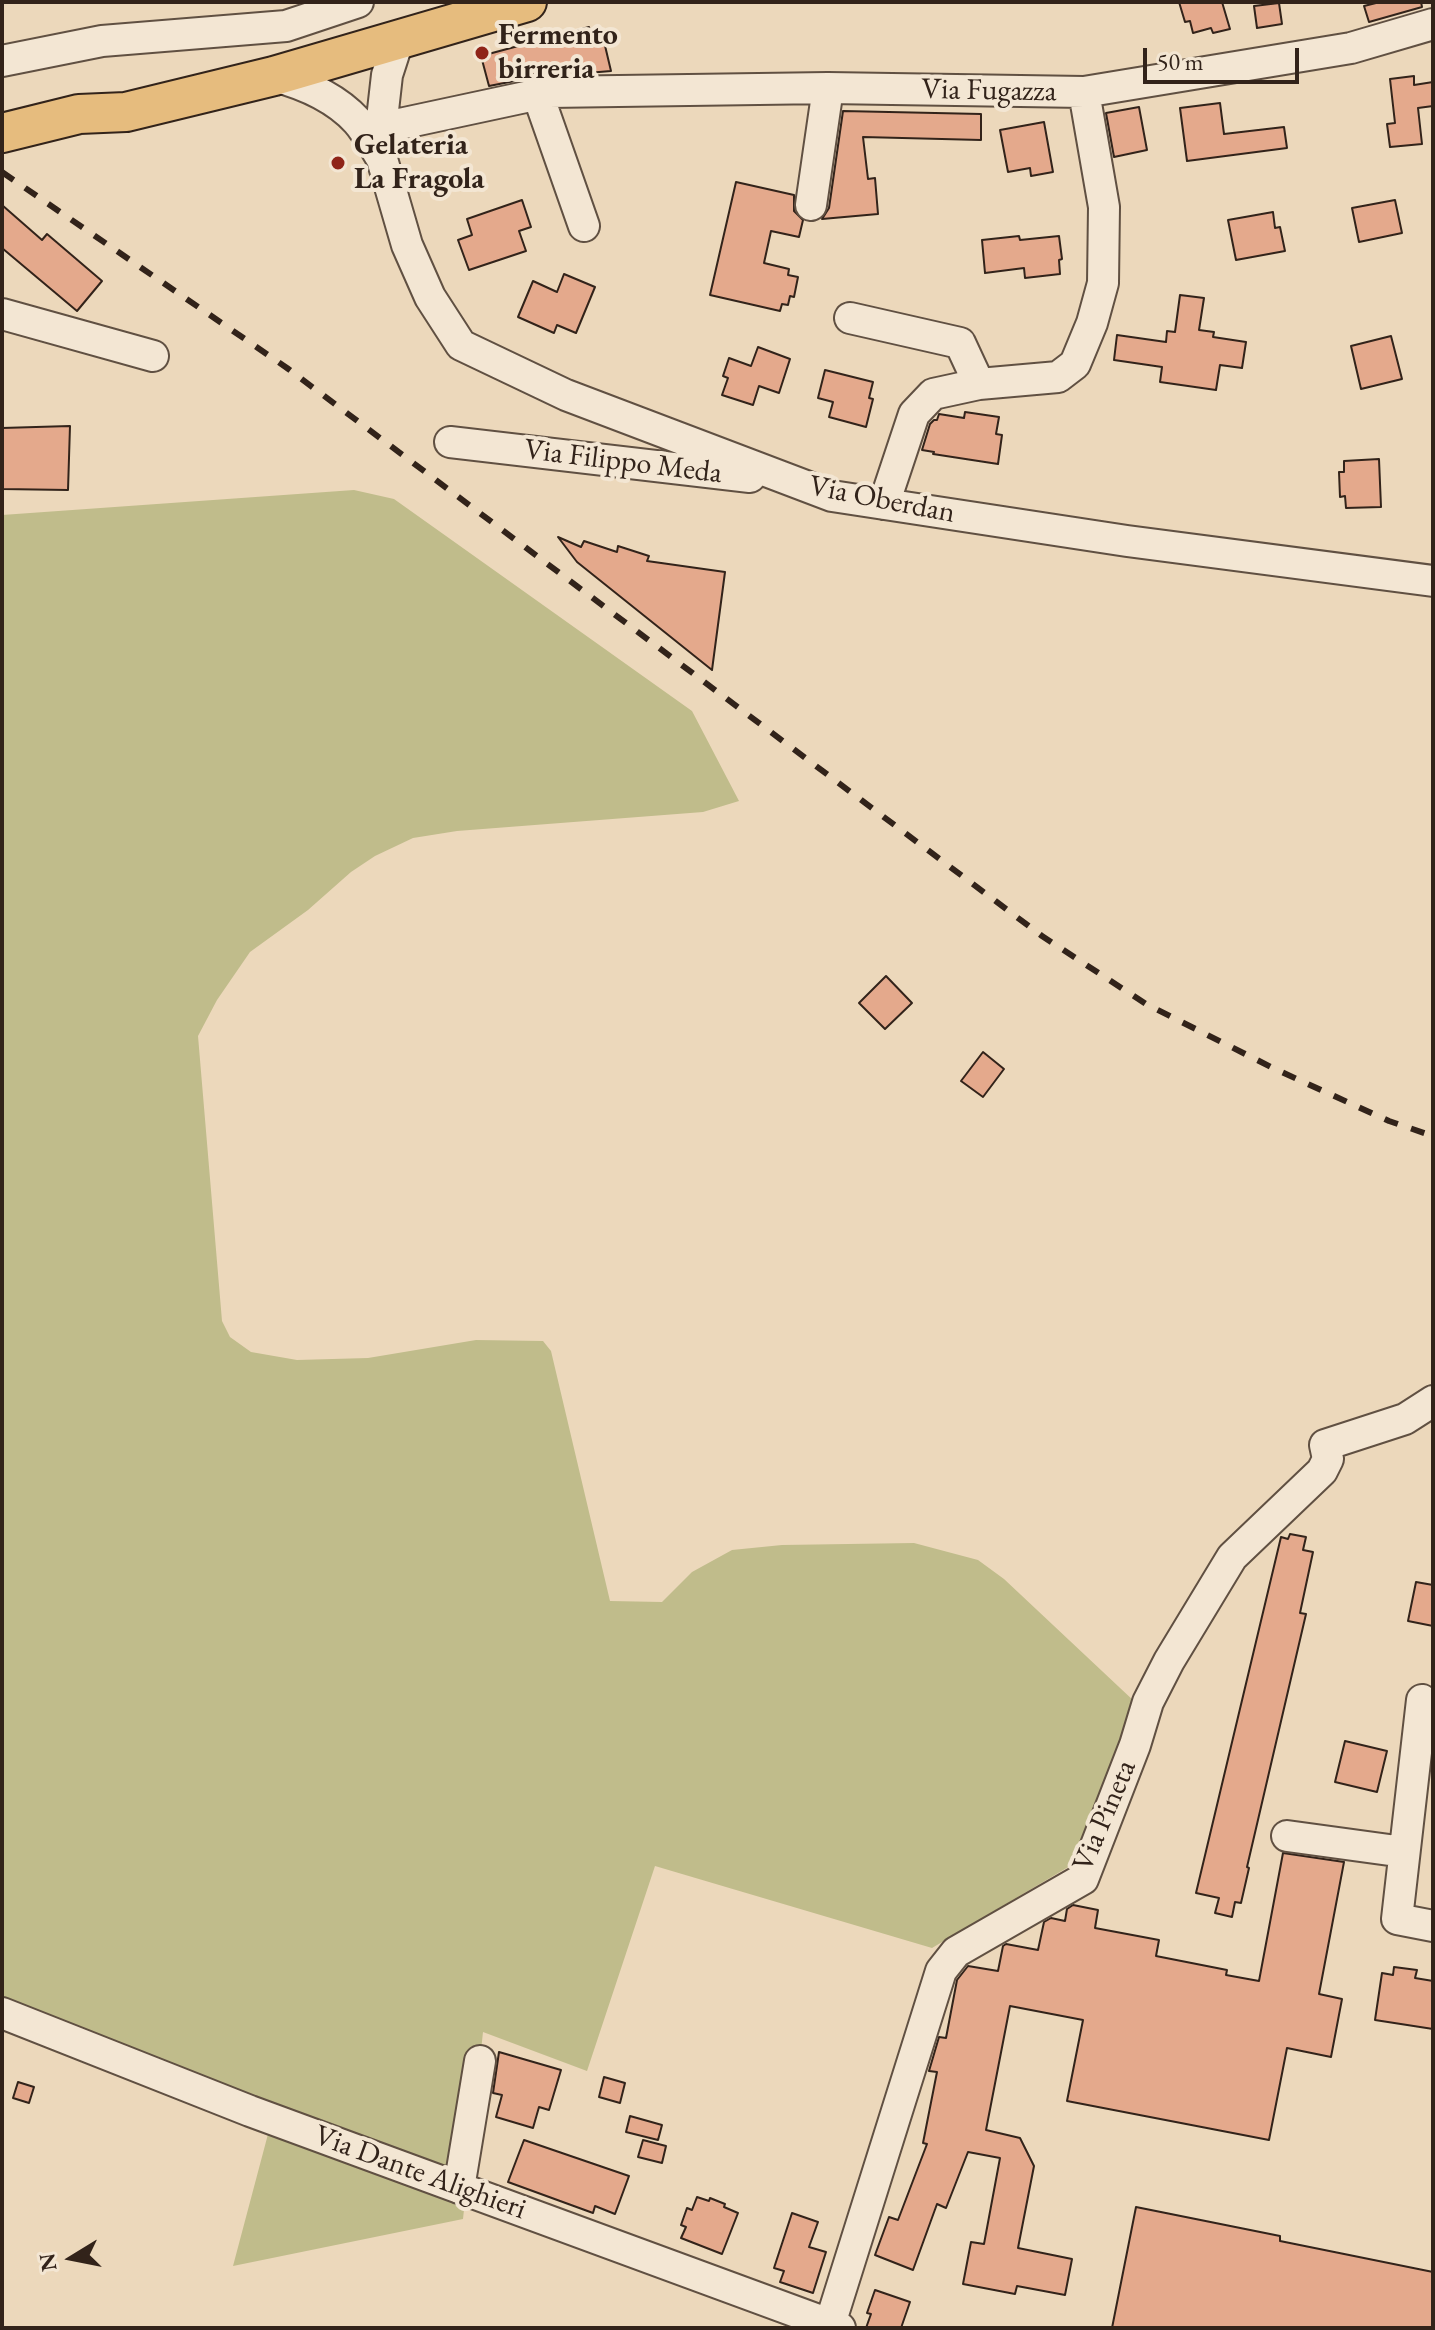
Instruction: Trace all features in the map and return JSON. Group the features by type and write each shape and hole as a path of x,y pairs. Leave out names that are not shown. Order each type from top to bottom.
{"main road":[{"path":"3,133 79,114 126,112 274,76 370,18 459,2"},
{"path":"79,114 115,96 320,19 370,18 527,2"}],"street":[{"name":"Via Oberdan","path":"370,18 389,63 381,128 382,159 413,258 430,297 461,345 566,395 832,496 1127,541 1433,581"},
{"path":"2,61 102,41 286,26 320,19"},
{"name":"Via Fugazza","path":"381,128 549,92 828,88 1084,92 1351,48 1433,24"},
{"name":"Via Oberdan","path":"274,76 309,86 336,104 358,122 382,159"},
{"path":"811,205 828,88"},
{"path":"884,504 914,414 933,394 979,384 1058,377 1075,364 1092,323 1103,283 1104,207 1084,92"},
{"path":"538,95 584,226"},
{"path":"2,314 153,356"},
{"path":"850,318 960,343 979,384"},
{"name":"Via Filippo Meda","path":"450,442 796,483"},
{"name":"Via Pineta","path":"835,2326 941,1971 956,1952 1083,1879 1135,1745 1148,1702 1169,1661 1232,1557 1322,1471 1328,1459 1325,1445 1405,1419 1433,1401"},
{"path":"1422,1700 1397,1919 1433,1926"},
{"path":"1287,1836 1404,1852"},
{"name":"Via Dante Alighieri","path":"2,2013 250,2111 835,2326"},
{"path":"459,2188 480,2061"}],"shaded area":[{"path":"354,490 394,499 692,711 739,801 703,812 457,831 413,838 375,856 351,872 308,910 250,952 217,1000 198,1036 222,1321 230,1337 251,1352 297,1360 368,1358 476,1340 543,1341 551,1351 610,1601 662,1602 692,1572 732,1550 782,1545 914,1543 978,1560 1004,1579 1135,1702 1115,1766 1075,1863 932,1948 655,1866 587,2071 483,2032 463,2219 233,2266 276,2104 2,2006 2,515"}],"building":[{"path":"1179,2 1222,2 1230,29 1213,33 1211,28 1193,33 1190,21 1185,22"},
{"path":"1380,2 1421,2 1422,7 1369,22 1364,6"},
{"path":"1279,3 1282,24 1257,28 1254,6"},
{"path":"589,27 591,36 602,33 611,71 572,73 569,64 534,74 535,77 489,86 481,56"},
{"path":"1414,76 1414,85 1433,82 1433,106 1418,108 1422,144 1390,147 1387,124 1395,123 1390,79"},
{"path":"1220,103 1224,134 1284,127 1287,148 1187,161 1180,108"},
{"path":"1139,107 1147,150 1114,157 1106,113"},
{"path":"843,111 981,114 981,140 863,137 868,179 875,178 878,214 822,219 829,208"},
{"path":"1044,122 1053,172 1031,176 1030,168 1008,172 1000,130"},
{"path":"736,182 794,195 794,211 803,220 799,237 771,231 764,263 789,269 788,275 798,277 794,297 790,296 788,305 782,304 780,311 710,295"},
{"path":"522,200 531,227 519,231 526,251 469,270 458,240 472,235 467,219"},
{"path":"1395,200 1402,233 1359,242 1352,208"},
{"path":"2,205 42,240 47,234 102,281 77,311 2,248"},
{"path":"1273,212 1275,228 1280,227 1285,251 1236,260 1228,220"},
{"path":"1019,236 1020,240 1059,236 1060,274 1025,278 1024,268 985,273 982,240"},
{"path":"564,274 595,287 576,333 557,325 554,333 518,317 533,281 557,292"},
{"path":"1180,295 1204,298 1199,330 1214,332 1213,337 1246,342 1242,368 1220,365 1216,390 1160,382 1162,367 1114,360 1117,335 1166,342 1167,331 1175,332"},
{"path":"1391,336 1402,379 1361,389 1351,346"},
{"path":"758,347 790,359 779,393 759,386 753,405 722,395 728,378 723,376 729,358 751,366"},
{"path":"825,370 873,382 869,398 873,399 866,427 829,417 833,402 818,398"},
{"path":"965,412 999,417 996,434 1002,435 998,464 922,450 930,424 937,420 939,414 964,418"},
{"path":"70,426 68,490 2,489 2,428"},
{"path":"1379,459 1381,507 1346,508 1345,496 1340,497 1339,472 1344,472 1344,461"},
{"path":"558,537 581,547 584,541 617,552 618,546 649,556 647,561 725,572 712,670 577,562"},
{"path":"886,976 912,1003 885,1029 859,1003"},
{"path":"983,1052 1004,1069 983,1097 961,1081"},
{"path":"1290,1534 1306,1537 1303,1550 1313,1552 1300,1613 1306,1614 1241,1903 1235,1902 1232,1917 1215,1913 1219,1898 1196,1893 1281,1537 1288,1539"},
{"path":"1416,1582 1433,1585 1433,1626 1408,1621"},
{"path":"1345,1741 1387,1751 1377,1792 1335,1782"},
{"path":"1283,1853 1344,1862 1319,1994 1342,1999 1331,2057 1287,2048 1269,2140 1067,2101 1083,2020 1010,2006 986,2130 1020,2138 1034,2166 1018,2248 1072,2259 1065,2295 1017,2286 1015,2294 963,2284 971,2242 984,2244 1000,2158 968,2152 946,2208 937,2204 913,2270 875,2255 889,2217 898,2220 927,2144 923,2143 937,2072 929,2071 939,2037 946,2038 957,1980 968,1966 998,1971 1006,1944 1038,1950 1044,1922 1051,1918 1065,1921 1067,1909 1073,1905 1098,1910 1095,1928 1159,1940 1156,1956 1227,1970 1226,1975 1259,1981"},
{"path":"1394,1967 1417,1970 1415,1978 1433,1981 1433,2029 1375,2020 1382,1973 1393,1975"},
{"path":"499,2052 561,2070 549,2110 539,2107 533,2128 496,2117 502,2095 493,2093"},
{"path":"604,2077 625,2083 620,2103 599,2097"},
{"path":"18,2082 34,2087 29,2103 13,2098"},
{"path":"630,2116 662,2125 658,2140 626,2132"},
{"path":"524,2140 629,2176 615,2214 595,2206 593,2213 508,2182"},
{"path":"643,2140 666,2146 662,2163 638,2157"},
{"path":"697,2197 709,2201 710,2198 738,2213 722,2254 681,2238 686,2227 681,2225 687,2208 692,2210"},
{"path":"1136,2207 1280,2236 1280,2241 1433,2272 1433,2328 1112,2328"},
{"path":"792,2213 818,2222 809,2247 826,2252 813,2293 780,2282 784,2271 774,2268"},
{"path":"875,2290 910,2302 901,2328 866,2328 871,2314 867,2313"}],"railway":[{"path":"2,172 287,368 1042,936 1146,1004 1275,1069 1389,1121 1433,1136"}],"place":[{"name":"Fermento birreria","path":"482,53"},
{"name":"Gelateria La Fragola","path":"338,163"}]}
